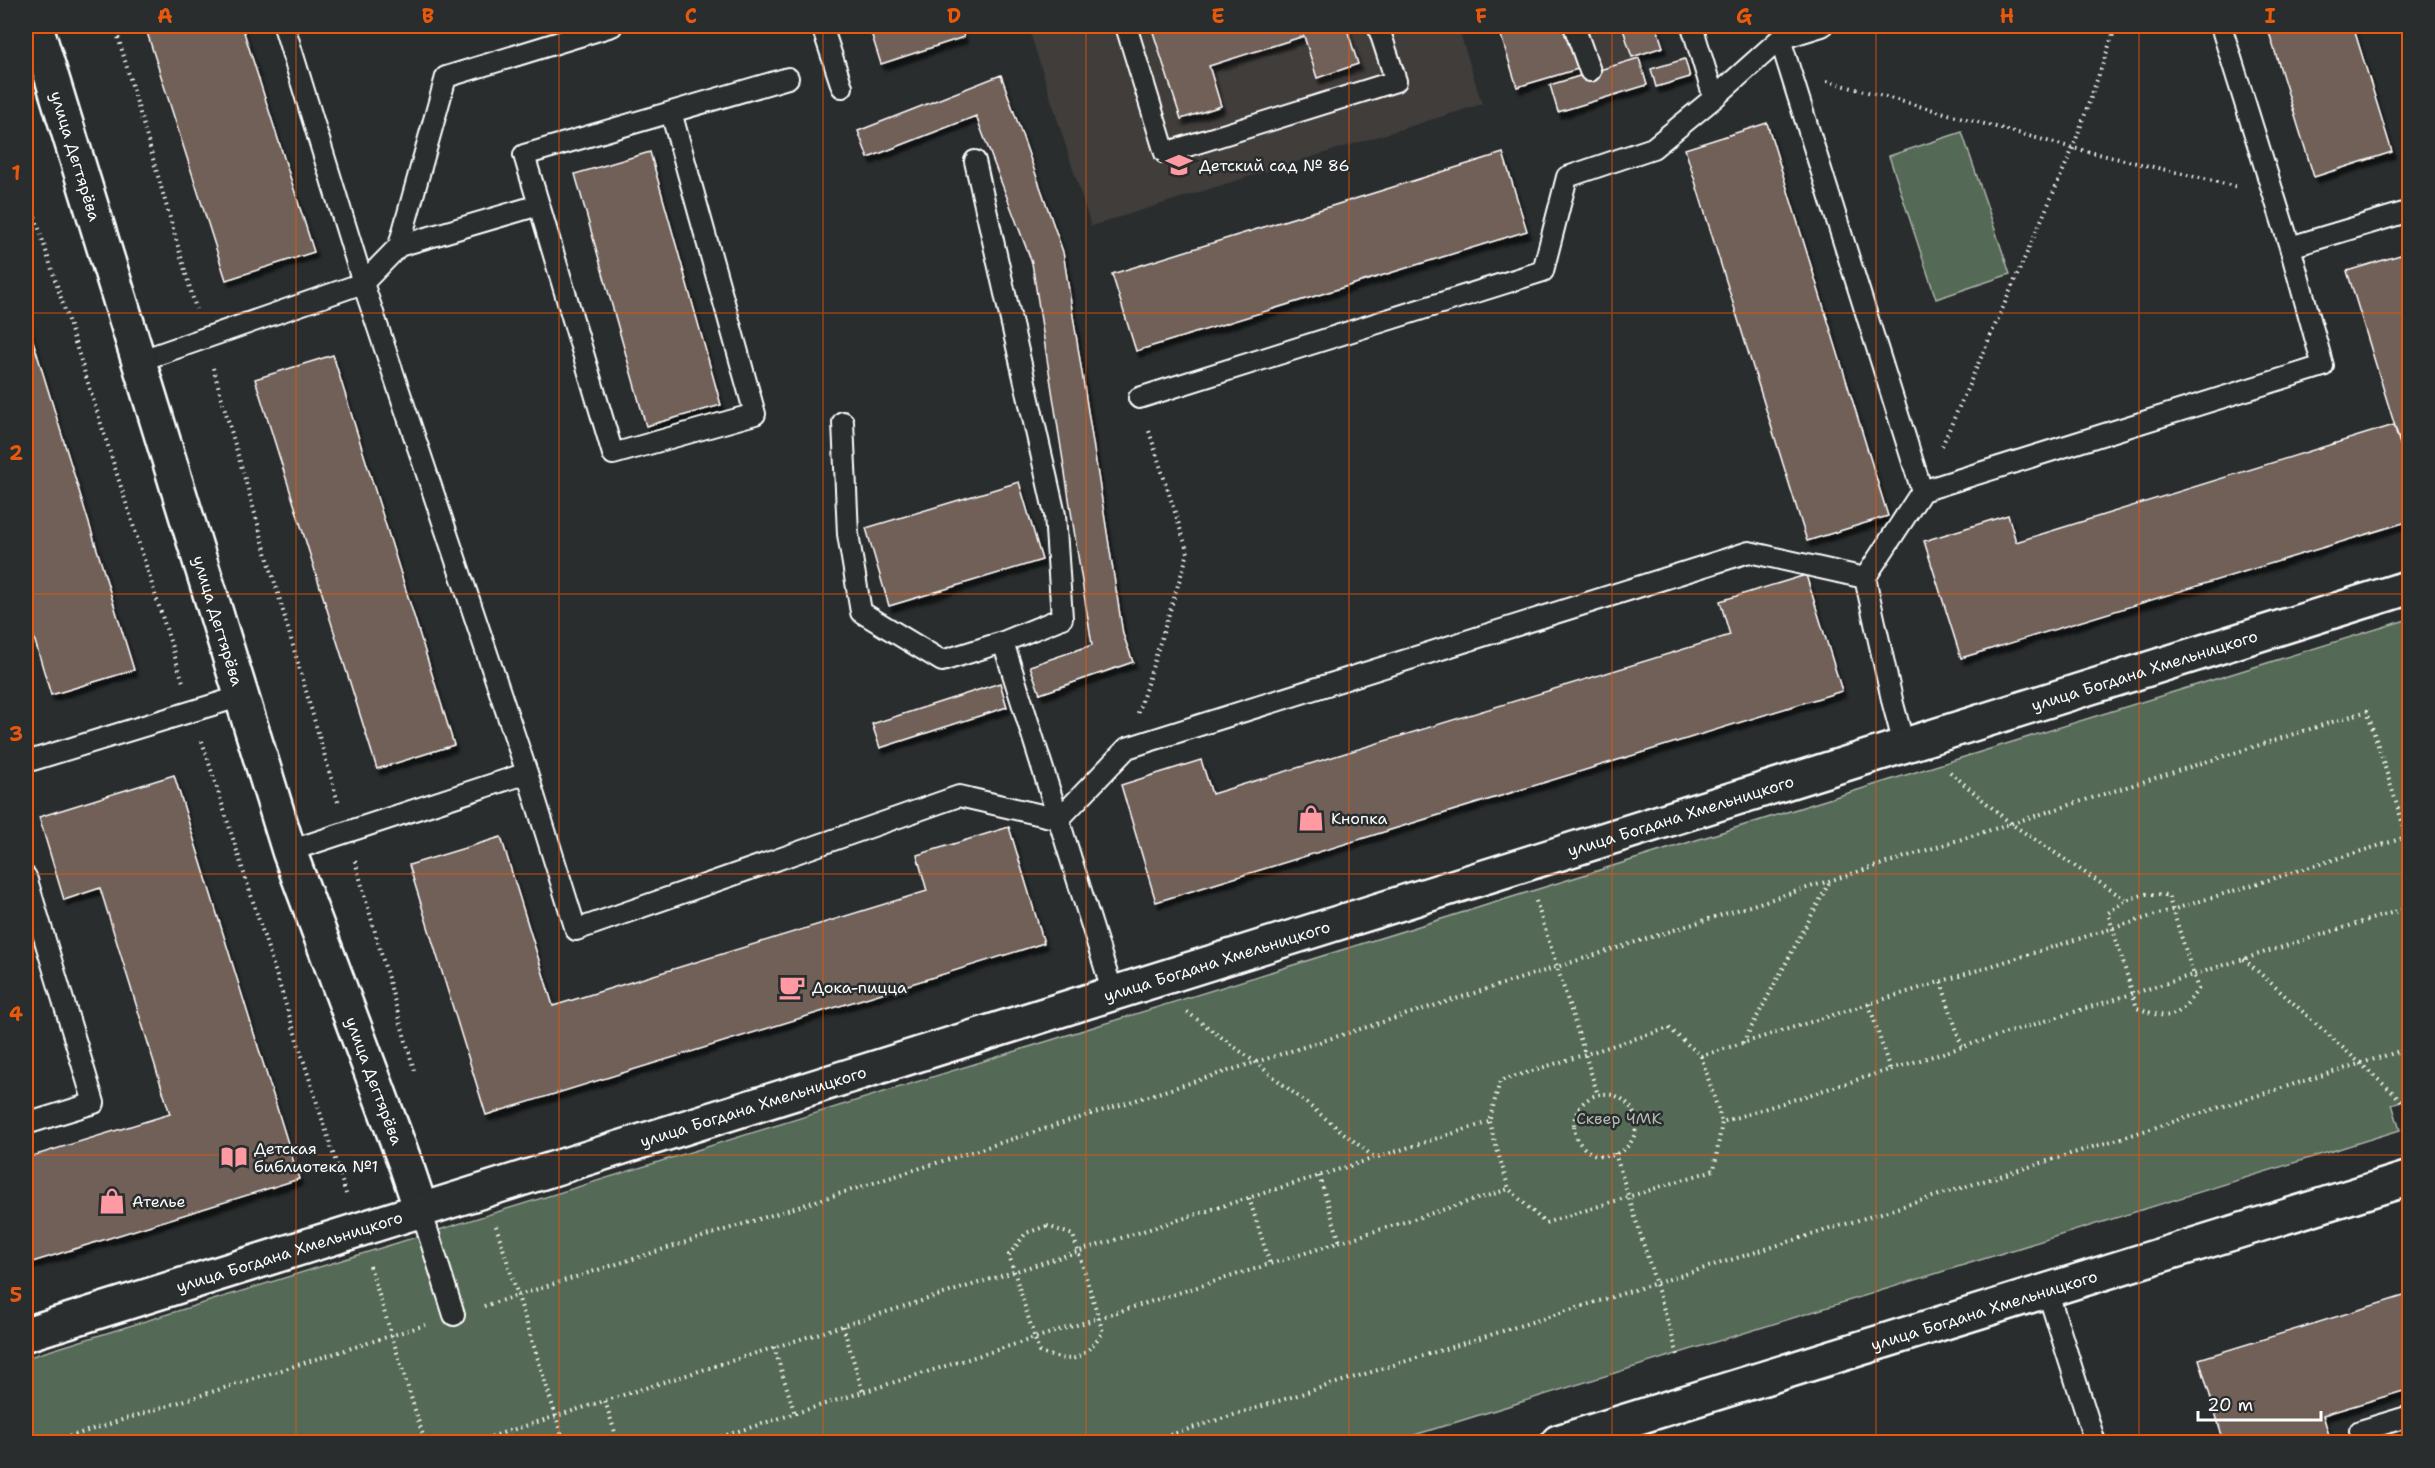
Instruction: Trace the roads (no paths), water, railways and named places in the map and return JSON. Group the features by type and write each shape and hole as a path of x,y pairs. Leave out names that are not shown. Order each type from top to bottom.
{"street":[{"name":"улица Дегтярёва","path":"33,33 139,361 289,851 421,1210"},
{"name":"улица Богдана Хмельницкого","path":"26,1334 2409,587"},
{"name":"улица Богдана Хмельницкого","path":"1558,1443 2409,1178"}],"lane":[{"path":"284,26 363,283 527,773 576,930 959,796 1059,819"},
{"path":"139,361 363,283 399,246 446,77 612,26"},
{"path":"822,26 842,87"},
{"path":"1126,26 1165,153 1396,81 1378,26"},
{"path":"1575,26 1590,71"},
{"path":"1692,26 1714,98"},
{"path":"1139,398 1543,271 1567,177 1653,148 1780,39 1822,26"},
{"path":"1915,742 1893,704 1865,578 1922,491 2323,366 2290,248 2221,26"},
{"path":"1780,39 1922,491"},
{"path":"671,112 755,414 613,454 524,155 671,112 788,78"},
{"path":"843,422 848,534 861,612 942,661 1003,642 1062,618 1055,515 975,161"},
{"path":"399,246 539,205"},
{"path":"2290,248 2409,211"},
{"path":"1059,819 1126,748 1749,552 1865,578"},
{"path":"1003,642 1113,993"},
{"path":"26,762 242,696"},
{"path":"289,851 527,773"},
{"path":"26,877 94,1103 26,1124"},
{"path":"421,1210 454,1315"},
{"path":"2048,1290 2095,1443"},
{"path":"2364,1443 2360,1431 2409,1416"}],"place":[{"name":"Детский сад № 86","path":"1179,165"},
{"name":"Кнопка","path":"1311,818"},
{"name":"Дока-пицца","path":"792,987"},
{"name":"Детская библиотека №1","path":"234,1157"},
{"name":"Ателье","path":"112,1201"}],"park label":[{"name":"Сквер ЧМК","path":"1619,1118"}]}
